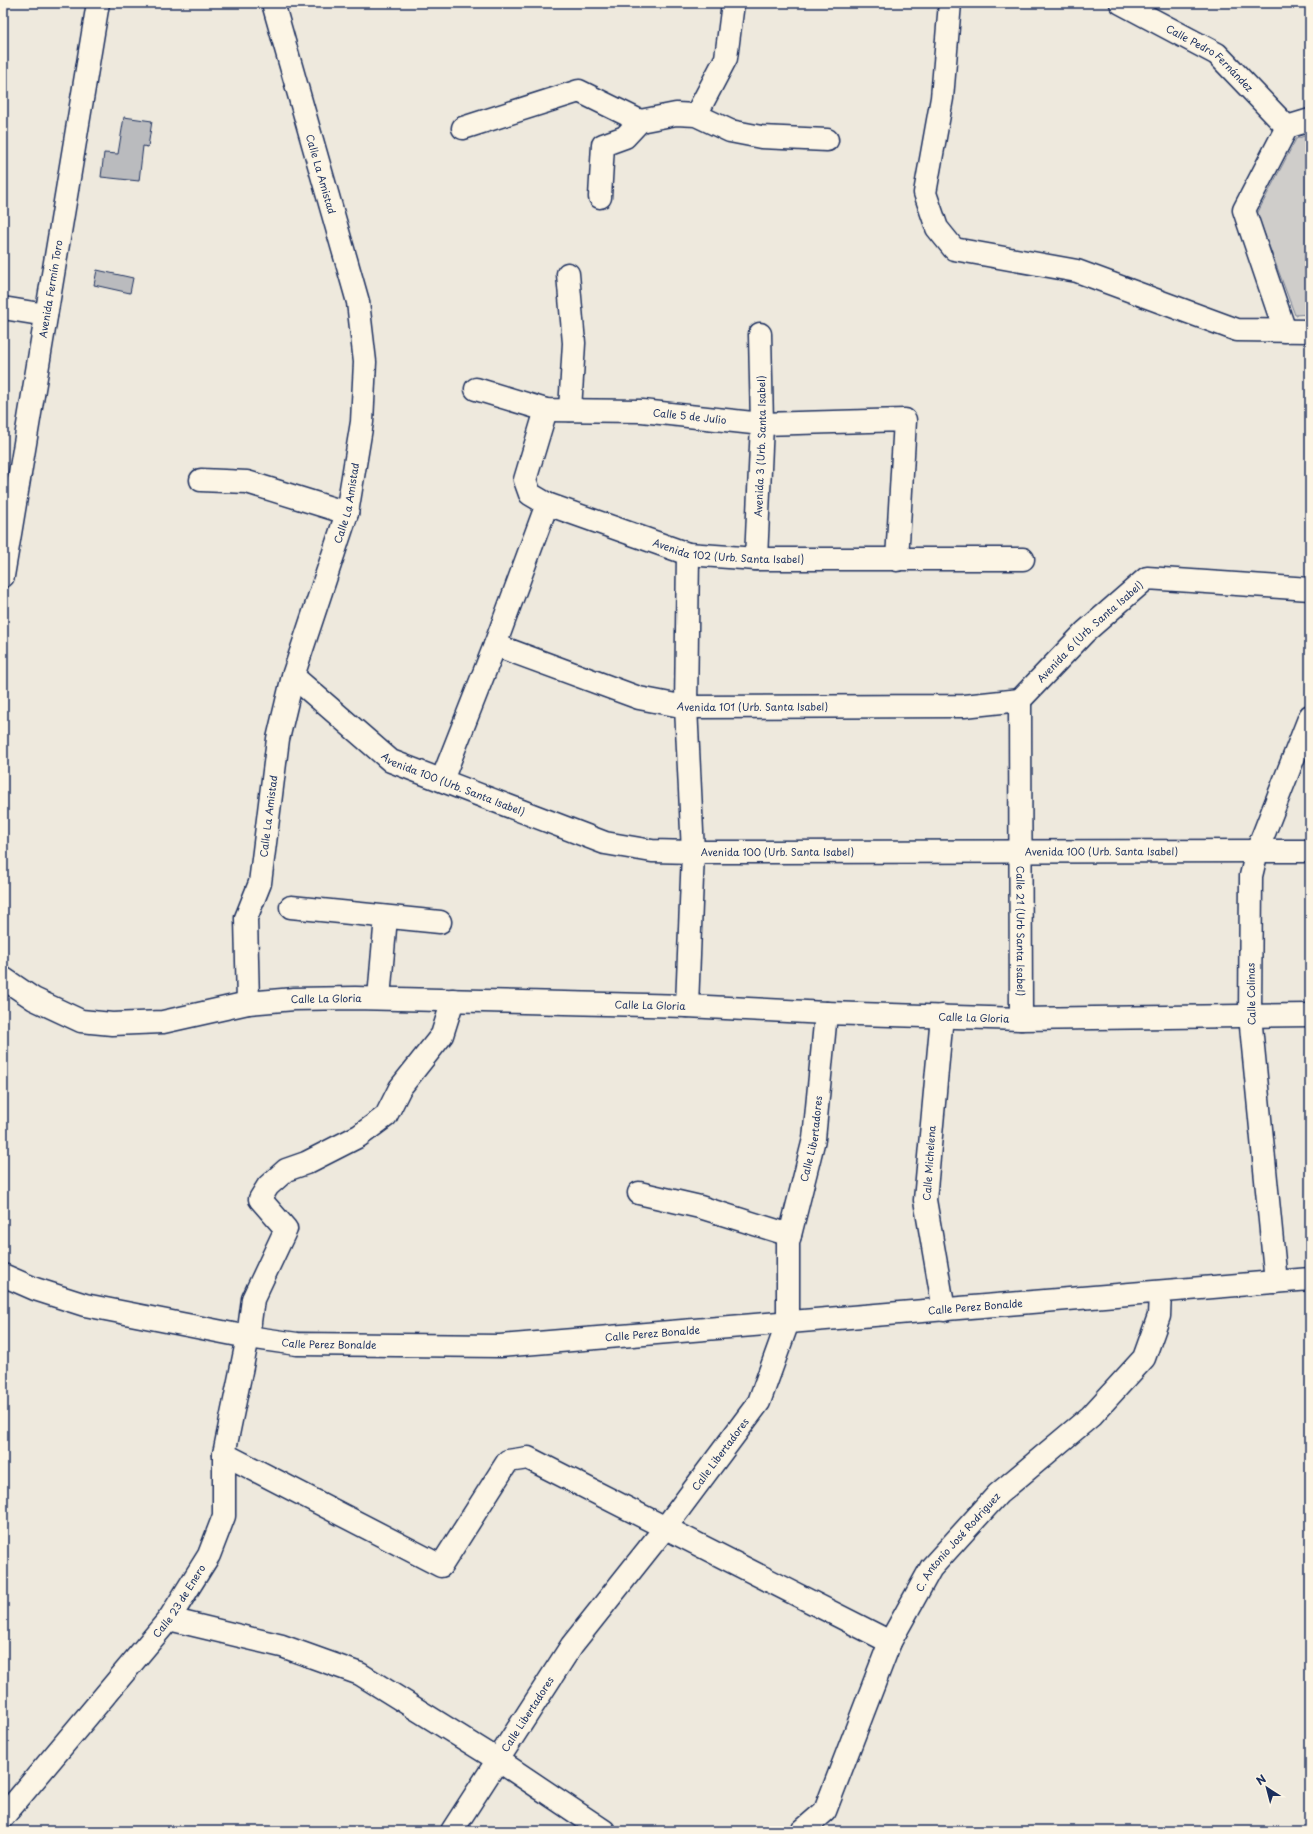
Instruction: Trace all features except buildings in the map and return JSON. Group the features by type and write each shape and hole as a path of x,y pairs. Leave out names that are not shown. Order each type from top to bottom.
{"main road":[{"name":"Avenida Fermín Toro","path":"3,576 98,3"},
{"name":"Calle La Amistad","path":"248,1003 246,918 260,883 278,739 293,676 348,513 362,422 365,362 358,302 273,3"},
{"path":"696,115 726,58 732,3"},
{"path":"950,3 942,98 925,193 937,228 954,249 1077,272 1237,330 1310,331"},
{"name":"Calle Pedro Fernández","path":"1121,3 1217,54 1287,127"},
{"path":"463,128 579,91 640,121"},
{"path":"600,197 603,145 625,137 640,121 676,114 696,115 730,131 761,138 827,140"},
{"path":"1285,331 1244,210 1287,127 1310,120"},
{"path":"568,274 574,343 570,410"},
{"path":"3,308 46,315"},
{"name":"Avenida 3 (Urb. Santa Isabel)","path":"756,559 762,424 760,334"},
{"name":"Calle 5 de Julio","path":"476,388 546,410 642,411 762,424 905,420 897,560"},
{"name":"Avenida 102 (Urb. Santa Isabel)","path":"546,410 525,480 530,494 547,504 688,554 756,559 1023,559"},
{"path":"201,480 247,482 348,513"},
{"path":"442,780 495,645 547,504"},
{"path":"687,1006 693,852 686,707 688,554"},
{"name":"Avenida 6 (Urb. Santa Isabel)","path":"1020,700 1085,632 1147,578 1310,589"},
{"name":"Avenida 101 (Urb. Santa Isabel)","path":"495,645 639,698 686,707 964,706 1020,700"},
{"name":"Avenida 100 (Urb. Santa Isabel)","path":"293,676 391,761 605,843 652,851 693,852 1310,852"},
{"name":"Calle 21 (Urb Santa Isabel)","path":"1020,700 1021,1018"},
{"name":"Calle Colinas","path":"1276,1282 1250,1016 1251,876 1257,851 1310,716"},
{"path":"291,907 440,922"},
{"path":"379,998 386,917"},
{"name":"Calle La Gloria","path":"3,978 34,1000 81,1021 112,1024 163,1022 248,1003 294,999 379,998 687,1006 826,1013 1021,1018 1310,1015"},
{"name":"Calle 23 de Enero","path":"3,1817 169,1619 209,1556 224,1516 224,1454 248,1337 253,1299 286,1230 260,1199 268,1186 286,1170 306,1163 359,1136 386,1116 400,1088 442,1035 452,1000"},
{"name":"Calle Libertadores","path":"452,1831 572,1645 665,1528 759,1402 788,1322 788,1243 814,1139 826,1013"},
{"name":"Calle Michelena","path":"942,1016 924,1200 944,1310"},
{"path":"639,1193 700,1207 790,1235"},
{"name":"Calle Perez Bonalde","path":"3,1275 35,1289 85,1306 248,1337 297,1344 500,1346 1310,1279"},
{"name":"C. Antonio José Rodriguez","path":"802,1831 825,1811 890,1642 931,1568 998,1494 1091,1416 1144,1358 1159,1316 1160,1292"},
{"path":"224,1454 441,1566 508,1461 528,1458 890,1642"},
{"path":"169,1619 282,1646 360,1674 498,1760 604,1831"}],"shaded area":[{"path":"1310,134 1310,314 1295,315 1257,214 1296,139"}]}
